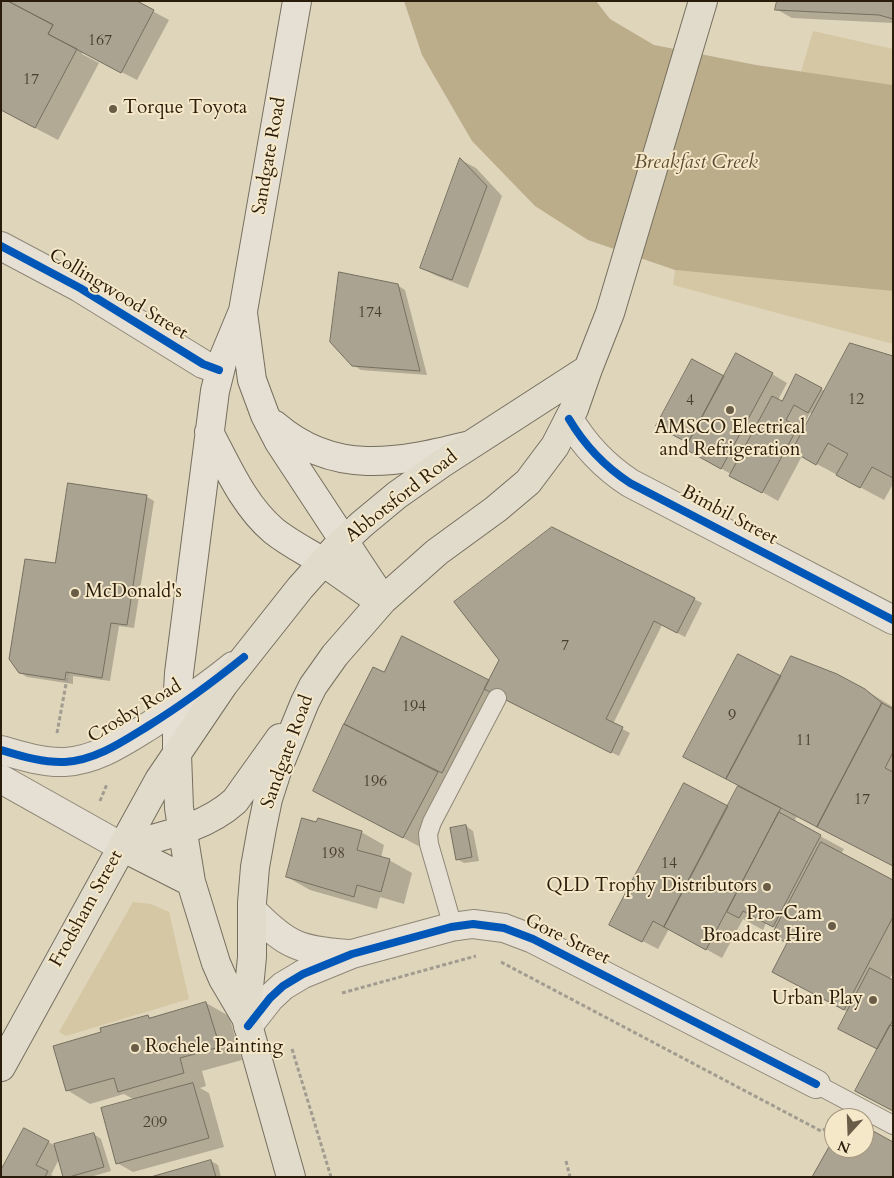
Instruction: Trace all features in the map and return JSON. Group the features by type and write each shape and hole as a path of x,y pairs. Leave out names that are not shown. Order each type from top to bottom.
{"highway":[{"path":"382,602 438,552 496,509 528,482 547,458 569,419 610,313 703,1"},
{"name":"Abbotsford Road","path":"244,657 323,562 397,495 470,445 588,369"},
{"path":"344,541 382,602"},
{"path":"323,562 382,602"},
{"name":"Sandgate Road","path":"247,1022 252,957 252,910 255,867 268,799 288,742 314,686 335,655 382,602"},
{"path":"177,754 244,657"},
{"path":"122,847 200,824 235,801 305,702"},
{"name":"Sandgate Road","path":"177,754 177,782 182,830 191,882 216,963 223,980 247,1022 290,1177"},
{"name":"Frodsham Street","path":"1,1067 122,847 177,754"},
{"path":"122,847 191,882"}],"street":[{"name":"Sandgate Road","path":"177,754 177,708 187,602 209,432 219,370 243,311 297,1"},
{"name":"Collingwood Street","path":"1,246 80,288 203,364 252,380"},
{"name":"Sandgate Road","path":"243,311 252,380 264,416 344,541"},
{"path":"264,416 282,432 302,445 318,452 347,459 370,461 401,460 470,445"},
{"name":"Bimbil Street","path":"569,419 577,433 593,453 612,471 626,480 893,620"},
{"path":"209,432 244,497 265,523 275,532 323,562"},
{"name":"Crosby Road","path":"1,750 26,757 65,762 92,757 116,746 177,708 244,657"},
{"path":"1,779 122,847"},
{"name":"Gore Street","path":"252,910 275,933 288,942 321,952 352,954"},
{"name":"Gore Street","path":"247,1022 283,986 303,974 352,954 453,927 482,924 504,928 533,939 816,1084"}],"lane":[{"path":"453,927 429,844 428,834 432,822 497,698"},
{"path":"816,1084 893,1125"}],"path":[{"path":"57,736 68,672"},
{"path":"98,804 104,794 109,777"},
{"path":"333,996 477,956 484,956"},
{"path":"500,961 821,1131 824,1129"},
{"path":"292,1050 331,1177"},
{"path":"566,1161 570,1177"}],"shaded area":[{"path":"813,31 893,49 893,85 801,72"},
{"path":"675,270 893,291 893,344 673,285"},
{"path":"133,902 151,904 169,912 189,999 66,1036 59,1032"}],"water":[{"name":"Breakfast Creek","path":"404,1 596,1 610,19 654,45 756,65 893,85 893,291 675,270 588,240 535,206 472,141 422,55"}],"building":[{"path":"1,1 8,1 53,25 48,34 77,49 35,128 1,110"},
{"path":"8,1 137,1 154,10 121,73 48,34 53,25"},
{"path":"777,1 893,1 893,19 879,15 775,10"},
{"path":"460,158 487,186 452,280 420,268"},
{"path":"339,272 398,284 420,371 352,366 330,342"},
{"path":"850,343 893,356 893,478 872,467 860,488 836,475 848,454 828,443 816,465 792,451"},
{"name":"AMSCO Electrical and Refrigeration","path":"736,353 773,373 721,469 685,449"},
{"path":"692,359 724,376 688,443 656,426"},
{"path":"796,374 822,388 808,413 794,405 786,420 798,427 762,493 729,476 772,396 782,401"},
{"name":"McDonald's","path":"68,483 147,495 127,625 111,623 102,678 66,672 65,680 19,673 9,659 25,559 55,563"},
{"path":"552,527 695,598 677,633 654,621 606,719 623,727 611,753 484,689 499,660 454,602"},
{"path":"402,636 489,680 442,773 344,724 373,667 384,672"},
{"path":"738,654 781,676 726,779 683,757"},
{"path":"791,656 837,674 865,689 882,703 817,827 726,779"},
{"path":"882,703 893,709 893,752 885,768 893,772 893,866 817,827"},
{"path":"344,724 438,772 403,838 313,791"},
{"path":"684,783 728,806 664,927 653,921 642,942 609,925"},
{"path":"738,786 781,808 706,950 664,927"},
{"name":"QLD Trophy Distributors","path":"779,812 821,835 773,927 743,911 739,918 727,912"},
{"path":"302,818 316,822 318,818 362,831 357,850 390,859 381,892 357,885 354,897 286,877"},
{"path":"466,825 472,857 456,860 450,828"},
{"name":"Pro-Cam Broadcast Hire","path":"821,842 893,880 893,917 844,1010 772,972 787,943 772,935"},
{"name":"Urban Play","path":"870,968 893,980 893,1020 877,1049 838,1029"},
{"name":"Rochele Painting","path":"206,1002 220,1047 180,1058 184,1073 118,1092 114,1078 66,1091 53,1046 101,1032 100,1028 148,1015 149,1018"},
{"path":"890,1025 893,1026 893,1111 855,1091"},
{"path":"193,1083 209,1138 116,1164 101,1108"},
{"path":"24,1128 49,1141 36,1165 48,1171 45,1177 1,1177 1,1170"},
{"path":"874,1132 893,1142 893,1177 812,1177 824,1156 824,1158 874,1158"},
{"path":"94,1133 104,1167 63,1177 54,1144"},
{"path":"211,1160 216,1177 151,1177"}],"cycle path":[{"path":"1,246 80,288 203,364 219,370"},
{"path":"569,419 596,455 630,483 893,620"},
{"path":"1,750 32,759 57,762 76,761 98,754 173,710 244,657"},
{"path":"248,1026 270,998 283,986 303,974 352,954 451,927 473,924 504,928 533,939 816,1084"}],"place":[{"name":"Torque Toyota","path":"113,109"},
{"name":"AMSCO Electrical and Refrigeration","path":"730,410"},
{"name":"McDonald's","path":"75,593"},
{"name":"QLD Trophy Distributors","path":"767,887"},
{"name":"Pro-Cam Broadcast Hire","path":"832,926"},
{"name":"Urban Play","path":"873,1000"},
{"name":"Rochele Painting","path":"135,1048"}]}
